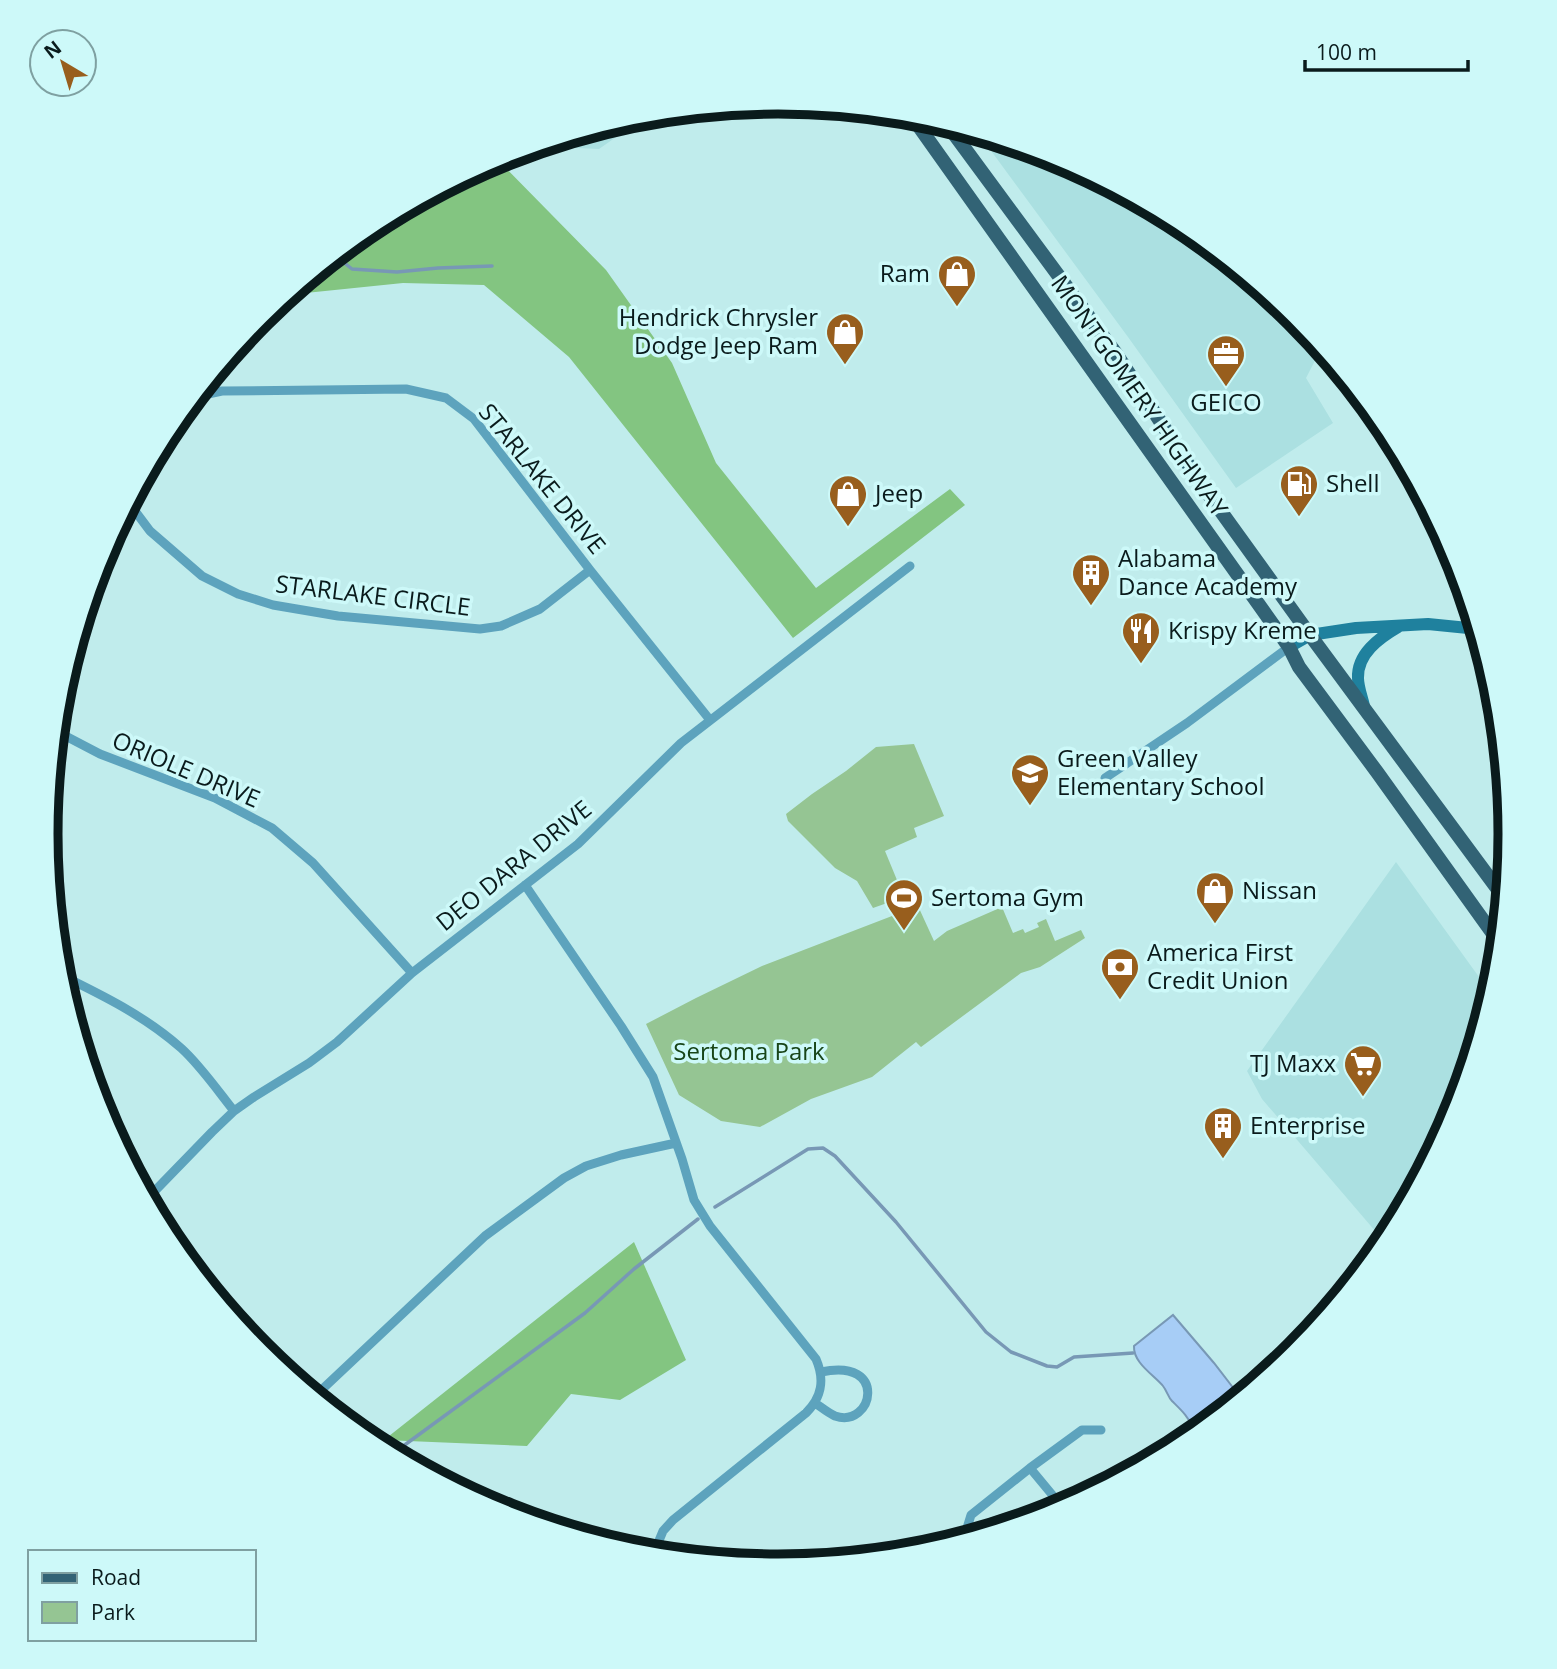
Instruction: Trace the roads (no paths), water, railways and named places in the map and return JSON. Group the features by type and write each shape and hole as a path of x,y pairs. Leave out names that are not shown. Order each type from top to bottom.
{"main road":[{"name":"MONTGOMERY HIGHWAY","path":"919,128 1289,647 1299,667 1492,933"},
{"name":"MONTGOMERY HIGHWAY","path":"956,136 1117,355 1199,481 1497,889"},
{"path":"1289,647 1310,635 1356,628 1428,624 1469,628"},
{"path":"1365,709 1357,679 1359,663 1383,636 1402,626"}],"street":[{"name":"STARLAKE DRIVE","path":"209,394 222,391 406,389 446,398 474,419 710,720"},
{"name":"STARLAKE CIRCLE","path":"135,511 150,531 202,576 237,594 273,605 338,616 480,629 501,626 540,609 590,570"},
{"name":"DEO DARA DRIVE","path":"153,1192 234,1111 337,1042 412,973 578,844 666,758 710,720 911,566"},
{"path":"1105,778 1187,723 1289,647"},
{"name":"ORIOLE DRIVE","path":"65,736 100,754 215,798 272,828 313,863 412,973"},
{"path":"525,885 653,1077 694,1200 703,1215 816,1359 821,1371 821,1387 815,1404 673,1520 663,1531 657,1544"},
{"path":"73,982 141,1017 160,1031 183,1050 234,1111"},
{"path":"321,1391 485,1236 564,1178 586,1166 621,1155 676,1143"},
{"path":"815,1404 835,1416 847,1417 862,1409 869,1391 859,1374 848,1370 821,1371"},
{"path":"967,1528 971,1515 1030,1468 1082,1430 1101,1430"},
{"path":"1030,1468 1056,1499"}],"waterway":[{"path":"342,261 352,269 397,272 492,266"},
{"path":"715,1207 808,1149 823,1148 835,1156 896,1222 986,1332 1011,1352 1047,1366 1057,1367 1074,1357 1133,1353"},
{"path":"400,1448 585,1313 634,1269 698,1219"}],"place":[{"name":"Ram","path":"957,308"},
{"name":"Hendrick Chrysler Dodge Jeep Ram","path":"845,366"},
{"name":"GEICO","path":"1226,388"},
{"name":"Shell","path":"1299,518"},
{"name":"Jeep","path":"848,528"},
{"name":"Alabama Dance Academy","path":"1091,607"},
{"name":"Krispy Kreme","path":"1141,665"},
{"name":"Green Valley Elementary School","path":"1030,807"},
{"name":"Nissan","path":"1215,925"},
{"name":"Sertoma Gym","path":"904,932"},
{"name":"America First Credit Union","path":"1120,1001"},
{"name":"TJ Maxx","path":"1363,1098"},
{"name":"Enterprise","path":"1223,1160"}],"park label":[{"name":"Sertoma Park","path":"749,1052"}]}
